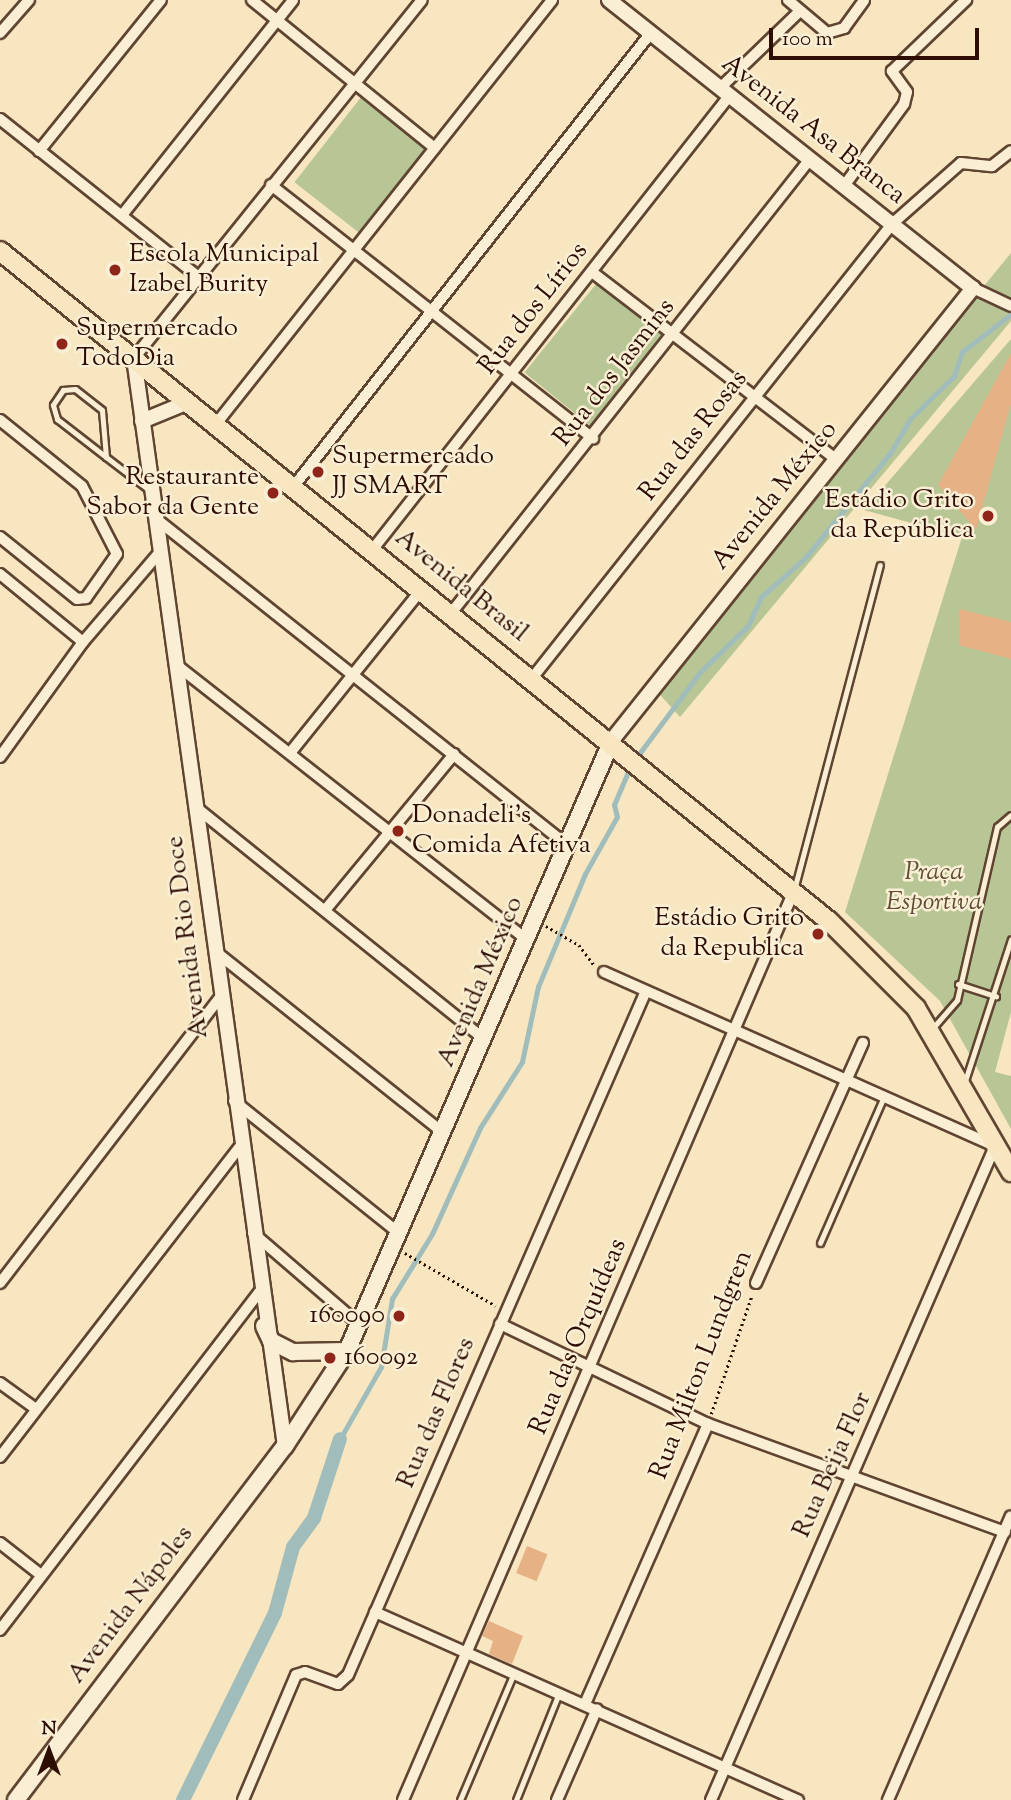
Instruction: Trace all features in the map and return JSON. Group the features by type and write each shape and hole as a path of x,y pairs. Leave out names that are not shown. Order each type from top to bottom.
{"main road":[{"name":"Avenida Brasil","path":"0,251 650,771 794,891 879,968 930,1031 1011,1172"},
{"name":"Avenida México","path":"263,1475 347,1351 360,1325 567,845 619,746"},
{"path":"264,1326 271,1340 293,1352 347,1351"},
{"name":"Avenida Nápoles","path":"16,1800 263,1475"}],"street":[{"path":"0,33 29,0"},
{"path":"39,151 161,0"},
{"path":"252,0 358,81 435,148"},
{"path":"122,214 293,0"},
{"path":"134,358 422,0"},
{"path":"216,424 552,0"},
{"name":"Avenida Asa Branca","path":"609,0 973,288"},
{"path":"788,0 827,33 844,28 864,0"},
{"path":"844,186 904,104 907,92 892,71 966,0"},
{"name":"Rua dos Lírios","path":"373,549 592,272 725,91 799,12"},
{"path":"294,486 434,312 650,34"},
{"path":"0,119 200,278"},
{"name":"Rua das Rosas","path":"533,677 892,224 961,163 992,166 1011,150"},
{"name":"Rua dos Jasmins","path":"452,612 677,333 810,159"},
{"path":"271,185 514,373 593,438"},
{"path":"592,272 677,333 836,459"},
{"path":"973,288 1007,304"},
{"name":"Avenida México","path":"619,746 836,459 973,288"},
{"name":"Avenida Rio Doce","path":"134,358 159,553 179,667 198,809 239,1148 264,1326 285,1446"},
{"path":"142,421 188,402"},
{"path":"0,420 82,486 117,554 86,598 78,599 0,537"},
{"path":"155,518 352,671 567,845"},
{"path":"0,757 83,642 159,553"},
{"path":"1,577 83,642"},
{"path":"290,752 352,671 422,589"},
{"path":"179,667 526,939"},
{"path":"326,909 454,754"},
{"path":"198,809 326,909 483,1038"},
{"name":"Rua das Orquídeas","path":"403,1800 794,891"},
{"path":"216,952 442,1132"},
{"path":"604,972 734,1035 995,1146"},
{"name":"Rua das Flores","path":"243,1800 296,1675 343,1682 646,991"},
{"path":"0,1283 220,997"},
{"name":"Rua Milton Lundgren","path":"756,1283 863,1043"},
{"path":"233,1101 396,1240"},
{"name":"Rua Beija Flor","path":"711,1800 722,1768 853,1478 995,1146"},
{"path":"0,1457 239,1148"},
{"path":"251,1231 360,1325"},
{"path":"0,1630 259,1292"},
{"path":"500,1325 708,1424 1005,1532"},
{"path":"0,1383 36,1409"},
{"name":"Rua Milton Lundgren","path":"585,1704 708,1424"},
{"path":"888,1800 1011,1516"},
{"path":"0,1543 41,1575"},
{"path":"375,1612 467,1656 597,1709 722,1768 798,1800"},
{"path":"557,1800 597,1709"}],"lane":[{"path":"106,457 102,410 75,389 64,390 53,405 57,419 151,492"},
{"path":"794,891 880,565"},
{"path":"930,1031 953,1009 997,827 1011,815"},
{"path":"963,1087 996,996 1011,939"},
{"path":"958,984 996,996"},
{"path":"820,1243 883,1099"},
{"path":"460,1800 513,1675"},
{"path":"516,1800 559,1693"}],"path":[{"path":"554,931 604,972"},
{"path":"396,1240 506,1311"},
{"name":"Rua Milton Lundgren","path":"708,1424 756,1283"}],"green space":[{"path":"369,87 438,141 364,237 295,182"},
{"path":"1011,253 1011,321 680,717 654,688"},
{"path":"605,273 675,330 594,429 524,372"},
{"name":"Praça Esportiva","path":"1011,339 1011,1012 995,1072 1011,1076 1011,1129 940,1001 845,912 962,537 864,510"}],"building":[{"path":"1011,353 1011,403 976,530 938,485"},
{"path":"959,609 1011,622 1011,659 959,645"},
{"path":"527,1546 547,1554 537,1581 516,1573"},
{"path":"489,1621 523,1636 512,1664 489,1654 493,1641 482,1636"}],"waterway":[{"path":"636,758 700,672 748,626 761,597 806,557 891,452 910,419 954,376 962,352 1011,314"},
{"path":"340,1439 381,1367 392,1299 432,1234 480,1128 522,1062 538,987 585,874 617,817 614,805 631,765"},
{"path":"183,1800 275,1613 293,1547 314,1518 340,1439"}],"place":[{"name":"Escola Municipal Izabel Burity","path":"115,270"},
{"name":"Supermercado TodoDia","path":"62,344"},
{"name":"Supermercado JJ SMART","path":"318,472"},
{"name":"Restaurante Sabor da Gente","path":"273,493"},
{"name":"Estádio Grito da República","path":"988,516"},
{"name":"Donadeli's Comida Afetiva","path":"398,831"},
{"name":"Estádio Grito da Republica","path":"818,934"},
{"name":"160090","path":"399,1316"},
{"name":"160092","path":"330,1358"}]}
